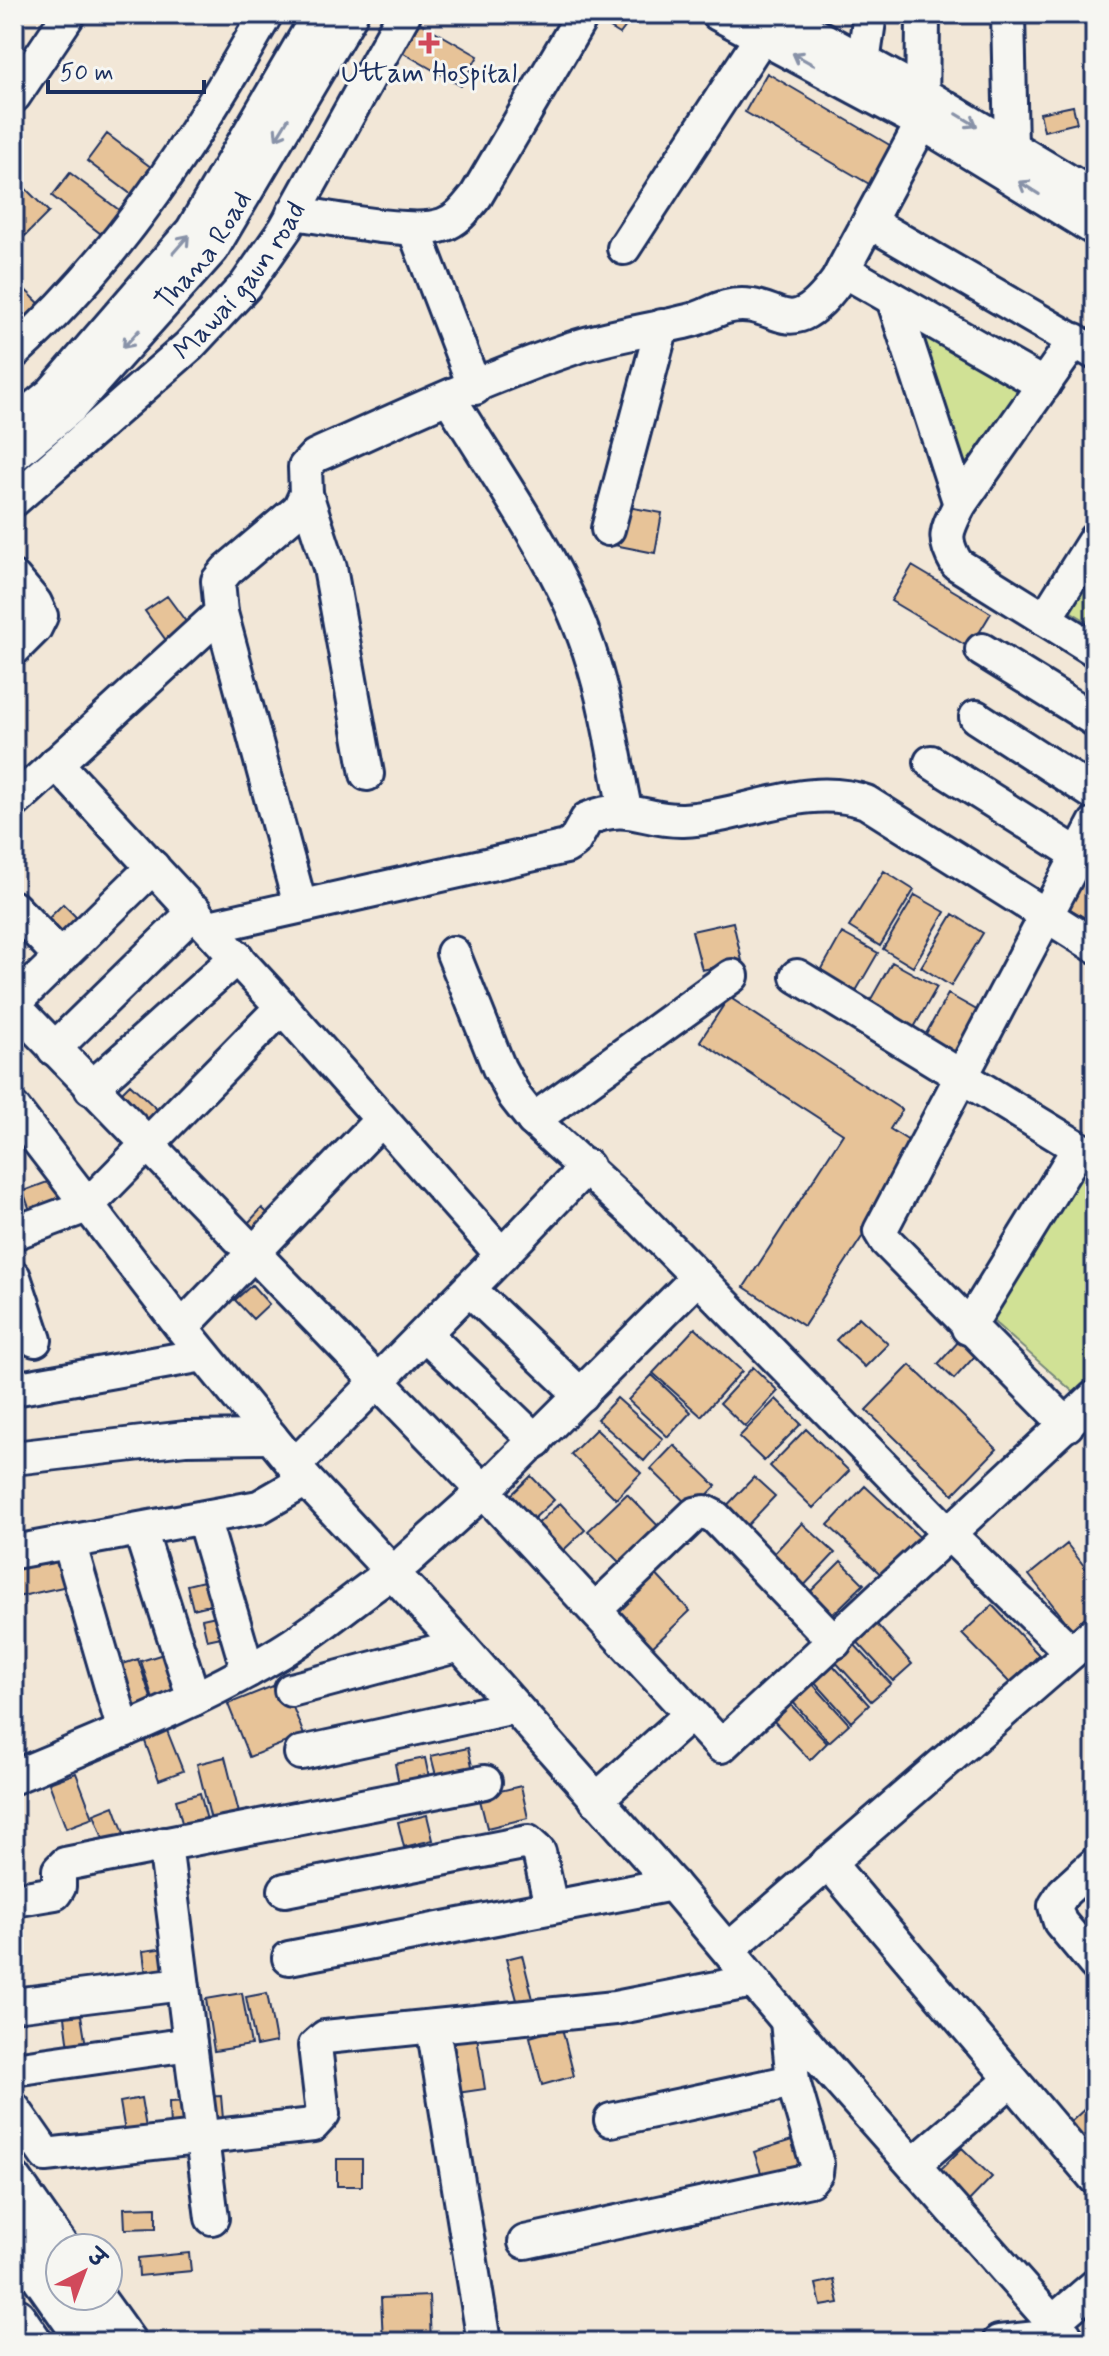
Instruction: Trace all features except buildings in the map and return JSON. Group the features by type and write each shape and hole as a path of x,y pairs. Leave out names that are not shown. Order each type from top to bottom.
{"highway":[{"path":"14,2232 91,2342"},
{"path":"14,2320 29,2342"}],"street":[{"path":"14,96 69,14"},
{"path":"15,350 62,305 125,231 162,181 266,14"},
{"name":"Thana Road","path":"14,455 70,408 212,249 294,82 319,14"},
{"name":"Thana Road","path":"14,424 51,394 192,231 294,82 351,14"},
{"name":"Mawai gaun road","path":"14,500 189,346 246,285 293,213 404,14"},
{"path":"293,213 414,229 444,225 461,214 476,196 583,14"},
{"path":"718,14 769,25 863,63 922,108 1011,146 1093,217"},
{"path":"863,63 870,14"},
{"path":"367,774 330,568 306,494 305,467 315,456 462,392 576,347 743,305 778,317 801,316 821,303 869,222 922,108 923,14"},
{"path":"1008,14 1011,146"},
{"path":"769,25 922,108 1093,217"},
{"path":"624,248 769,25"},
{"path":"294,82 352,104"},
{"path":"869,222 1085,347 1044,385 960,504 947,530 947,547 957,564 1095,650"},
{"path":"414,229 462,392 584,635 602,698 625,809"},
{"path":"843,270 1044,385"},
{"path":"893,299 960,504"},
{"path":"608,529 662,326"},
{"path":"300,905 221,613 218,581 227,570 287,522 306,494"},
{"path":"1045,619 1095,539"},
{"path":"14,578 35,603 41,616 35,628 14,649"},
{"path":"14,801 221,613"},
{"path":"982,650 1095,720"},
{"path":"976,717 1095,794"},
{"path":"931,762 1077,854"},
{"path":"56,763 237,957 502,1255"},
{"path":"54,1049 202,919 300,905 566,847 574,842 587,819 625,809 659,819 681,820 712,817 813,795 840,793 866,802 1095,946"},
{"path":"1067,1425 968,1328 880,1231 1043,916 1095,823"},
{"path":"153,867 14,1004 145,1145 484,1491 721,1746 1095,1397"},
{"path":"14,908 61,957"},
{"path":"453,953 499,1068 515,1097 533,1120 587,1166 950,1535 1083,1642 729,1949"},
{"path":"91,1088 237,957"},
{"path":"533,1120 732,976"},
{"path":"797,976 1087,1154 968,1328"},
{"path":"14,1233 87,1206 282,1007"},
{"path":"16,1116 203,1355 300,1473 399,1566 460,1645 1063,2333"},
{"path":"189,1320 381,1120"},
{"path":"14,1552 259,1507 300,1473 379,1382 587,1166"},
{"path":"14,1277 35,1340"},
{"path":"14,1777 124,1731 248,1671 284,1650 399,1566 536,1441 698,1277"},
{"path":"469,1289 581,1395"},
{"path":"425,1334 536,1441"},
{"path":"14,1389 203,1355"},
{"path":"14,1458 185,1438 271,1437"},
{"path":"596,1609 695,1514 705,1512 715,1517 835,1642"},
{"path":"203,1518 248,1671"},
{"path":"140,1530 194,1699"},
{"path":"69,1542 124,1731"},
{"path":"291,1690 460,1645"},
{"path":"301,1753 514,1707"},
{"path":"596,1800 691,1714"},
{"path":"14,1900 55,1893 59,1887 59,1870 65,1864 485,1782"},
{"path":"285,1890 528,1842 539,1852 551,1906"},
{"path":"165,1844 212,2218"},
{"path":"828,1862 1095,2178"},
{"path":"1095,1864 1064,1892 1055,1906 1060,1922 1095,1964"},
{"path":"289,1958 672,1884"},
{"path":"14,2109 46,2155 313,2125 323,2114 315,2054 318,2041 325,2037 615,2008 753,1981"},
{"path":"14,2005 182,1984"},
{"path":"525,2242 810,2180 816,2173 817,2164 793,2081 787,2021"},
{"path":"433,2027 484,2342"},
{"path":"14,2069 190,2044"},
{"path":"914,2164 1011,2080"},
{"path":"611,2120 793,2081"},
{"path":"14,2178 52,2232"},
{"path":"999,2342 1063,2333 1095,2286"},
{"path":"108,2312 130,2342"}],"green space":[{"path":"904,312 1035,387 959,492"},
{"path":"1095,554 1095,626 1063,607"},
{"path":"1081,1157 1095,1165 1095,1380 1079,1397 986,1315"}],"place":[{"name":"Uttam Hospital","path":"429,43"}]}
